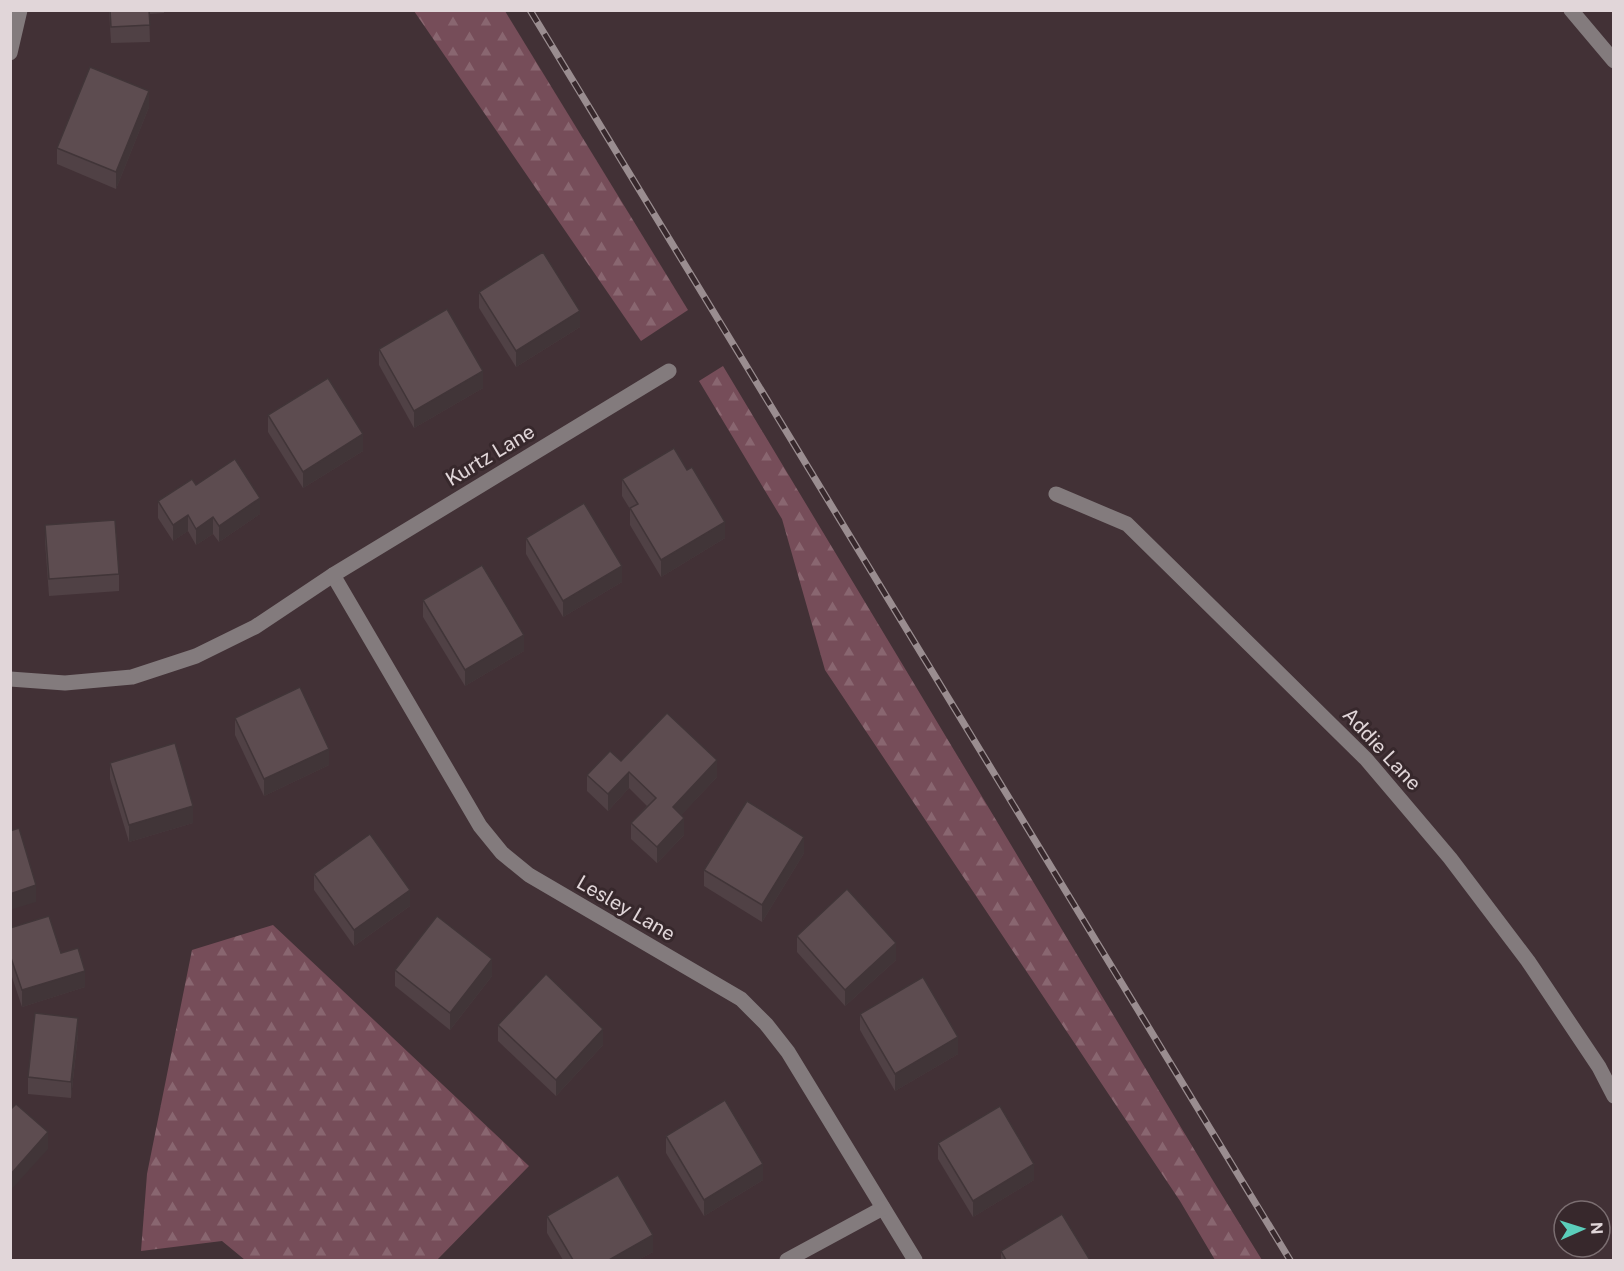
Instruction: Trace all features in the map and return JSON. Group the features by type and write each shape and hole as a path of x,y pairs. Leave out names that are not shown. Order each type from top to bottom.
{"street":[{"path":"10,53 20,10"},
{"path":"1571,10 1614,61"},
{"name":"Kurtz Lane","path":"10,679 66,683 132,677 196,656 255,627 333,575 669,371"},
{"name":"Addie Lane","path":"1056,494 1127,524 1366,759 1450,858 1528,961 1599,1067 1614,1096"},
{"name":"Lesley Lane","path":"333,575 480,826 502,853 529,875 741,999 766,1024 788,1052 915,1260"},
{"path":"787,1260 883,1208"}],"green space":[{"path":"414,11 505,11 688,310 641,341"},
{"path":"723,366 1262,1260 1215,1260 1180,1201 825,670 782,519 699,381"},
{"path":"273,925 529,1166 437,1260 245,1260 222,1241 141,1251 147,1174 192,950"}],"building":[{"path":"110,10 149,10 150,25 111,27"},
{"path":"90,67 149,91 116,172 57,148"},
{"path":"543,252 580,311 516,351 479,292"},
{"path":"447,309 483,371 414,411 379,349"},
{"path":"328,378 363,434 303,472 268,415"},
{"path":"674,448 687,470 692,467 725,522 661,560 630,508 638,504 622,479"},
{"path":"235,459 260,498 219,526 213,517 196,529 188,515 173,525 158,501 192,479 196,485"},
{"path":"584,503 622,566 563,601 526,538"},
{"path":"115,520 119,574 49,579 45,525"},
{"path":"482,565 524,635 465,670 423,600"},
{"path":"300,687 329,749 264,779 235,718"},
{"path":"667,713 717,760 673,807 684,818 657,847 631,823 656,798 629,772 608,794 587,775 610,751 621,761"},
{"path":"175,743 193,806 129,825 110,763"},
{"path":"747,801 804,837 762,905 704,870"},
{"path":"19,828 36,885 10,894 10,831"},
{"path":"370,834 410,890 354,930 314,874"},
{"path":"847,889 896,943 845,990 797,936"},
{"path":"49,916 61,953 78,948 85,971 22,990 10,955 10,928"},
{"path":"437,916 492,959 450,1013 395,970"},
{"path":"546,974 603,1029 556,1080 498,1025"},
{"path":"923,977 958,1037 895,1074 860,1014"},
{"path":"35,1013 78,1018 71,1082 28,1077"},
{"path":"725,1100 763,1164 704,1200 666,1136"},
{"path":"16,1104 48,1132 10,1175 10,1110"},
{"path":"1000,1106 1034,1164 973,1201 938,1143"},
{"path":"618,1175 653,1235 609,1260 573,1260 547,1216"},
{"path":"1062,1214 1090,1260 1006,1260 1001,1251"}],"railway":[{"path":"530,10 1290,1260"}]}
